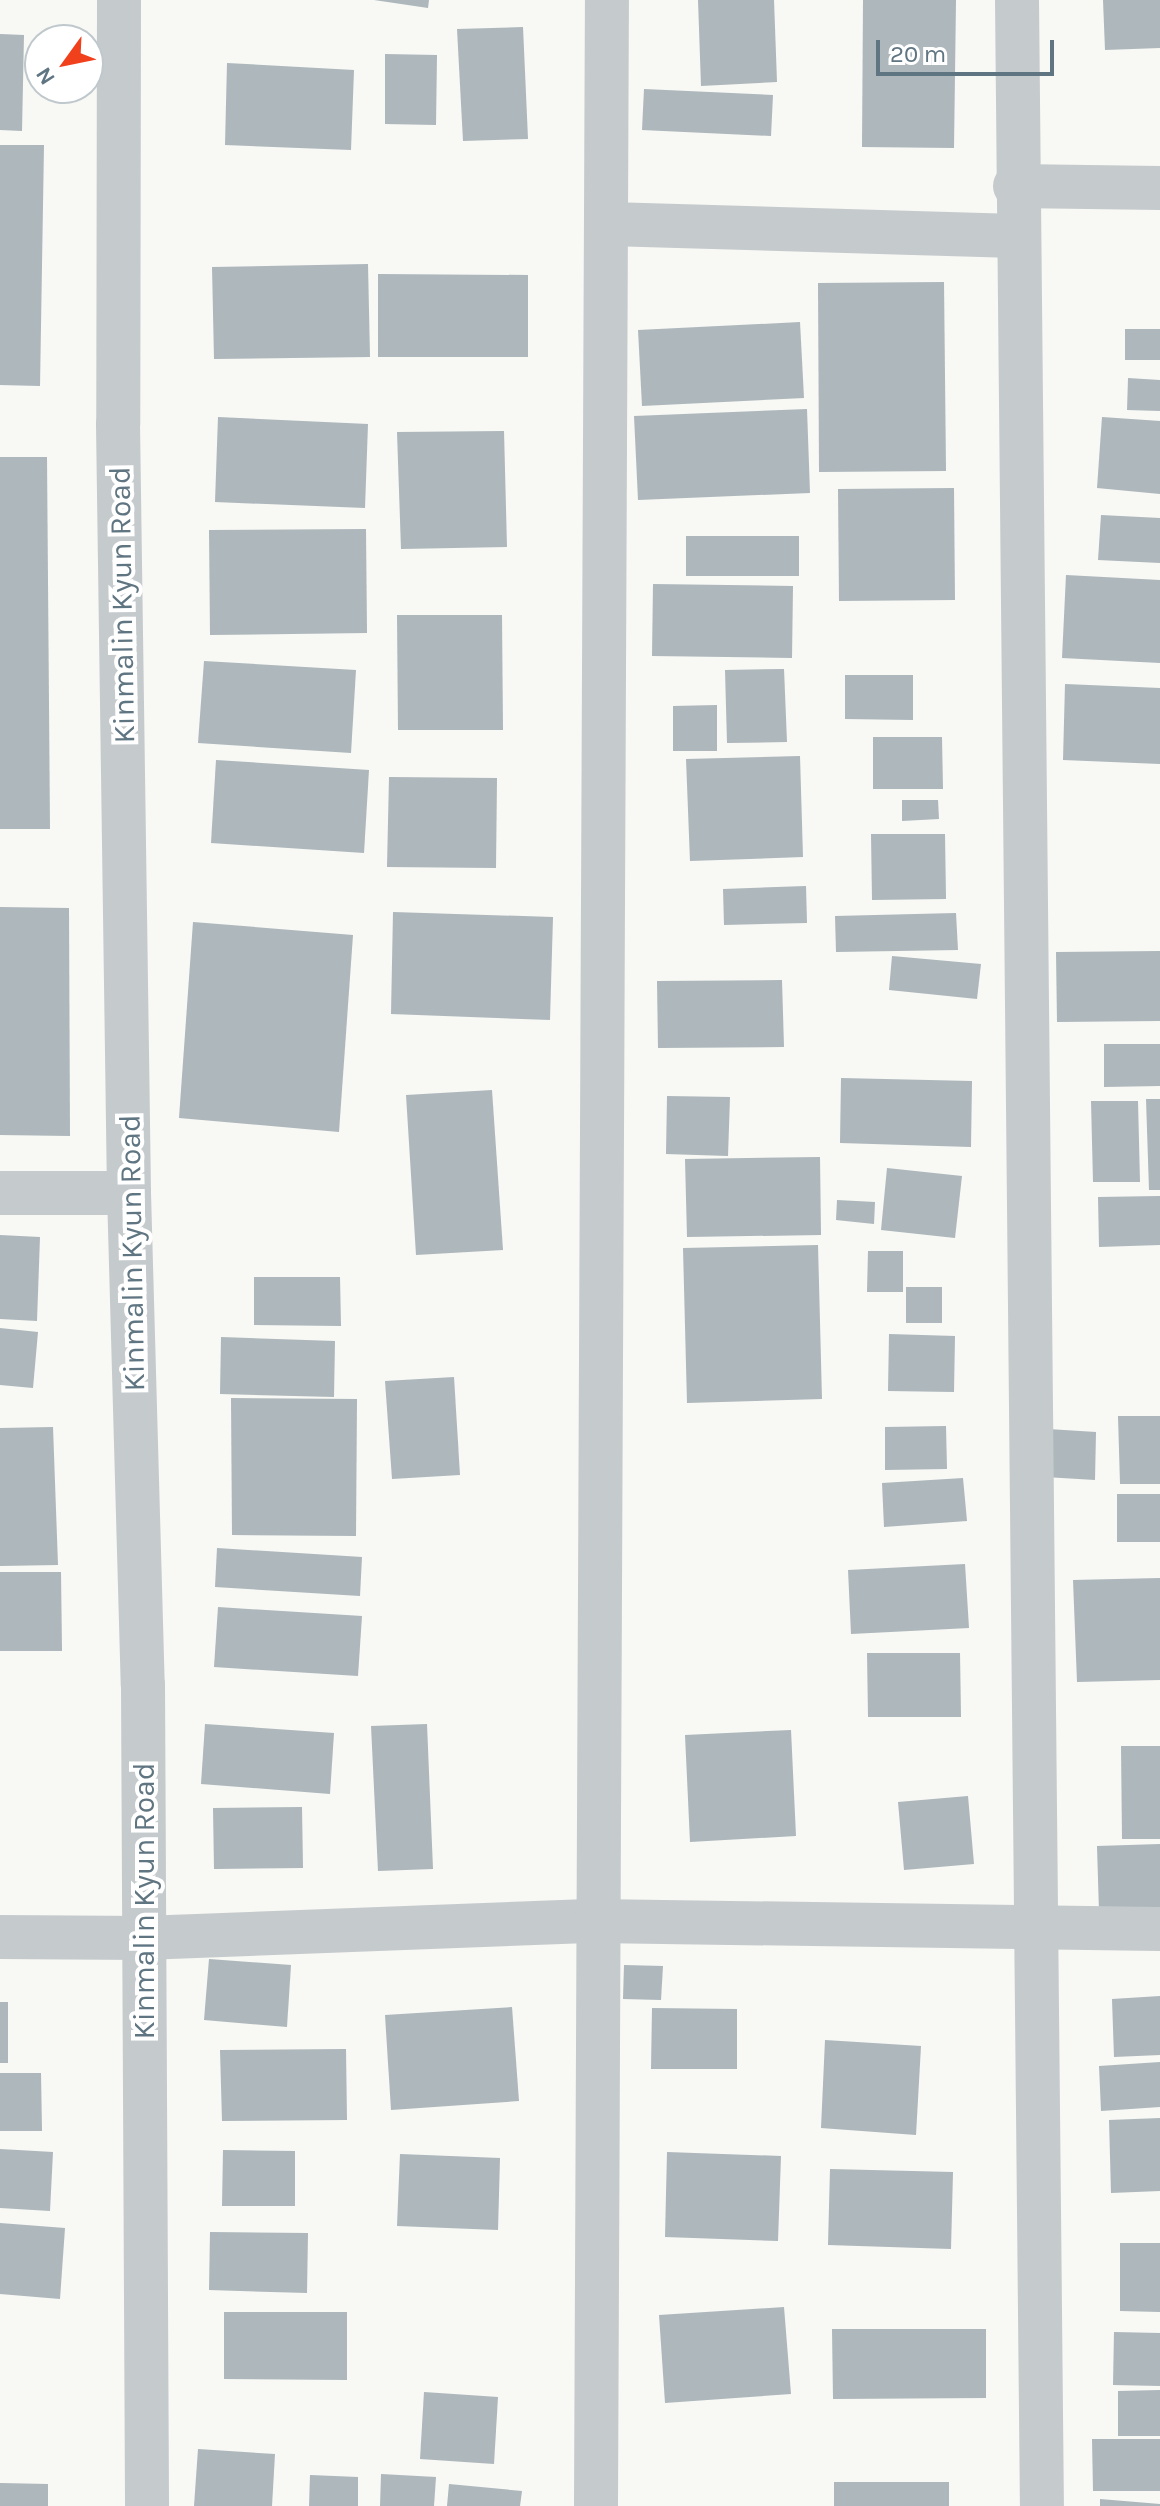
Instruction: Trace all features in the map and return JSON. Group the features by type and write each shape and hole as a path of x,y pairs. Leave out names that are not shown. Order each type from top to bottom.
{"street":[{"name":"Kinmalin Kyun Road","path":"119,0 118,424 129,1193 143,1685 147,2506"},
{"path":"596,2506 595,1921 609,224 607,0"},
{"path":"1017,0 1015,186 1042,2506"},
{"path":"1015,186 1160,188"},
{"path":"609,224 1016,236"},
{"path":"0,1193 129,1193"},
{"path":"0,1937 143,1938 595,1921 1160,1929"}],"building":[{"path":"374,0 429,0 428,8"},
{"path":"698,0 774,0 777,82 701,86"},
{"path":"863,0 956,0 954,148 862,147"},
{"path":"1103,0 1160,0 1160,48 1105,50"},
{"path":"523,27 528,139 463,141 457,29"},
{"path":"0,34 24,35 22,131 0,130"},
{"path":"385,54 437,55 436,125 385,124"},
{"path":"227,63 354,70 351,150 225,145"},
{"path":"644,89 773,95 771,136 642,130"},
{"path":"0,145 44,145 40,386 0,385"},
{"path":"368,264 370,357 214,359 212,267"},
{"path":"378,274 528,275 528,357 378,357"},
{"path":"944,282 946,471 819,472 818,283"},
{"path":"800,322 804,398 642,406 638,330"},
{"path":"1125,329 1160,329 1160,360 1125,360"},
{"path":"1128,378 1160,380 1160,411 1127,410"},
{"path":"807,409 810,493 638,500 634,416"},
{"path":"218,417 368,424 365,508 215,502"},
{"path":"1102,417 1160,421 1160,494 1097,488"},
{"path":"504,431 507,547 401,549 397,432"},
{"path":"0,457 47,457 50,829 0,829"},
{"path":"954,488 955,600 839,601 838,489"},
{"path":"1101,515 1160,518 1160,563 1098,560"},
{"path":"366,529 367,633 210,635 209,530"},
{"path":"686,536 799,536 799,576 686,576"},
{"path":"1066,575 1160,580 1160,663 1062,658"},
{"path":"653,584 793,586 792,658 652,656"},
{"path":"397,615 502,615 503,730 398,730"},
{"path":"204,661 356,670 351,753 198,743"},
{"path":"784,669 787,742 727,743 725,670"},
{"path":"845,675 913,675 913,720 845,719"},
{"path":"1065,684 1160,688 1160,764 1063,760"},
{"path":"717,705 717,751 673,751 673,706"},
{"path":"873,737 942,737 943,789 873,789"},
{"path":"800,756 803,857 690,861 686,759"},
{"path":"216,760 369,770 364,853 211,843"},
{"path":"389,777 497,778 496,868 387,867"},
{"path":"902,800 938,800 939,819 902,821"},
{"path":"871,834 945,834 946,899 872,900"},
{"path":"806,886 807,923 724,925 723,889"},
{"path":"0,907 69,908 70,1136 0,1135"},
{"path":"393,912 553,917 550,1020 391,1014"},
{"path":"956,913 958,950 836,952 835,916"},
{"path":"193,922 353,935 339,1132 179,1118"},
{"path":"1160,951 1160,1021 1057,1022 1056,952"},
{"path":"892,956 981,964 977,999 889,990"},
{"path":"782,980 784,1047 658,1048 657,981"},
{"path":"1104,1044 1160,1044 1160,1086 1104,1087"},
{"path":"841,1078 972,1081 971,1147 840,1143"},
{"path":"492,1090 503,1250 416,1255 406,1095"},
{"path":"667,1096 730,1097 728,1156 666,1154"},
{"path":"1146,1099 1160,1099 1160,1190 1149,1190"},
{"path":"1091,1101 1138,1101 1140,1182 1093,1182"},
{"path":"820,1157 821,1235 687,1237 685,1159"},
{"path":"887,1168 962,1176 955,1238 881,1230"},
{"path":"1160,1196 1160,1245 1099,1247 1098,1197"},
{"path":"837,1200 875,1202 874,1224 836,1220"},
{"path":"0,1235 40,1237 37,1321 0,1319"},
{"path":"818,1245 822,1399 687,1403 683,1248"},
{"path":"868,1251 903,1251 903,1292 867,1292"},
{"path":"254,1277 340,1277 341,1326 254,1325"},
{"path":"906,1287 942,1287 942,1323 906,1323"},
{"path":"0,1328 38,1332 33,1388 0,1385"},
{"path":"889,1334 955,1336 954,1392 888,1391"},
{"path":"221,1337 335,1341 334,1397 220,1394"},
{"path":"454,1377 460,1475 392,1479 385,1381"},
{"path":"231,1398 357,1399 356,1536 232,1535"},
{"path":"1118,1416 1160,1416 1160,1484 1120,1484"},
{"path":"946,1426 947,1469 885,1470 885,1427"},
{"path":"53,1427 58,1565 0,1566 0,1428"},
{"path":"1048,1429 1096,1432 1095,1480 1045,1477"},
{"path":"963,1478 967,1521 884,1527 882,1483"},
{"path":"1117,1494 1160,1494 1160,1542 1117,1542"},
{"path":"217,1548 362,1557 360,1596 215,1587"},
{"path":"965,1564 969,1628 851,1634 848,1570"},
{"path":"0,1572 61,1572 62,1651 0,1651"},
{"path":"1160,1578 1160,1680 1077,1682 1073,1580"},
{"path":"218,1607 362,1616 358,1676 214,1667"},
{"path":"867,1653 960,1653 961,1717 868,1717"},
{"path":"205,1724 334,1733 330,1794 201,1784"},
{"path":"427,1724 433,1869 378,1871 371,1726"},
{"path":"791,1730 796,1836 690,1842 685,1735"},
{"path":"1121,1746 1160,1746 1160,1839 1122,1839"},
{"path":"968,1796 974,1864 904,1870 898,1802"},
{"path":"302,1807 303,1868 214,1869 213,1808"},
{"path":"1160,1844 1160,1910 1099,1912 1097,1846"},
{"path":"209,1959 291,1965 287,2027 204,2020"},
{"path":"624,1965 663,1966 661,2000 623,1999"},
{"path":"1160,1996 1160,2055 1114,2057 1112,1999"},
{"path":"0,2002 8,2002 8,2063 0,2063"},
{"path":"512,2007 519,2101 391,2110 385,2015"},
{"path":"652,2008 737,2009 737,2069 651,2069"},
{"path":"825,2040 921,2046 916,2135 821,2128"},
{"path":"346,2049 347,2120 222,2121 220,2050"},
{"path":"1160,2062 1160,2107 1101,2111 1099,2066"},
{"path":"0,2073 41,2073 42,2131 0,2131"},
{"path":"1160,2118 1160,2191 1111,2193 1109,2120"},
{"path":"0,2149 53,2152 50,2211 0,2208"},
{"path":"223,2150 295,2151 295,2206 222,2206"},
{"path":"667,2152 781,2156 778,2241 665,2237"},
{"path":"400,2154 500,2158 498,2230 397,2226"},
{"path":"830,2169 953,2172 951,2249 828,2245"},
{"path":"0,2223 65,2228 60,2299 0,2294"},
{"path":"210,2232 308,2233 307,2293 209,2290"},
{"path":"1120,2243 1160,2243 1160,2312 1120,2311"},
{"path":"784,2307 791,2394 665,2403 659,2315"},
{"path":"224,2312 347,2312 347,2380 224,2379"},
{"path":"832,2329 986,2329 986,2398 833,2399"},
{"path":"1114,2332 1160,2333 1160,2386 1113,2385"},
{"path":"1160,2390 1160,2436 1118,2436 1118,2391"},
{"path":"424,2392 498,2397 494,2464 420,2459"},
{"path":"1092,2439 1160,2439 1160,2491 1093,2491"},
{"path":"198,2449 275,2454 272,2506 194,2506"},
{"path":"381,2474 436,2477 434,2506 380,2506"},
{"path":"310,2475 358,2477 358,2506 309,2506"},
{"path":"834,2482 949,2482 949,2506 834,2506"},
{"path":"0,2483 48,2484 48,2506 0,2506"},
{"path":"449,2484 522,2491 520,2506 447,2506"},
{"path":"1100,2499 1160,2504 1160,2506 1100,2506"}]}
